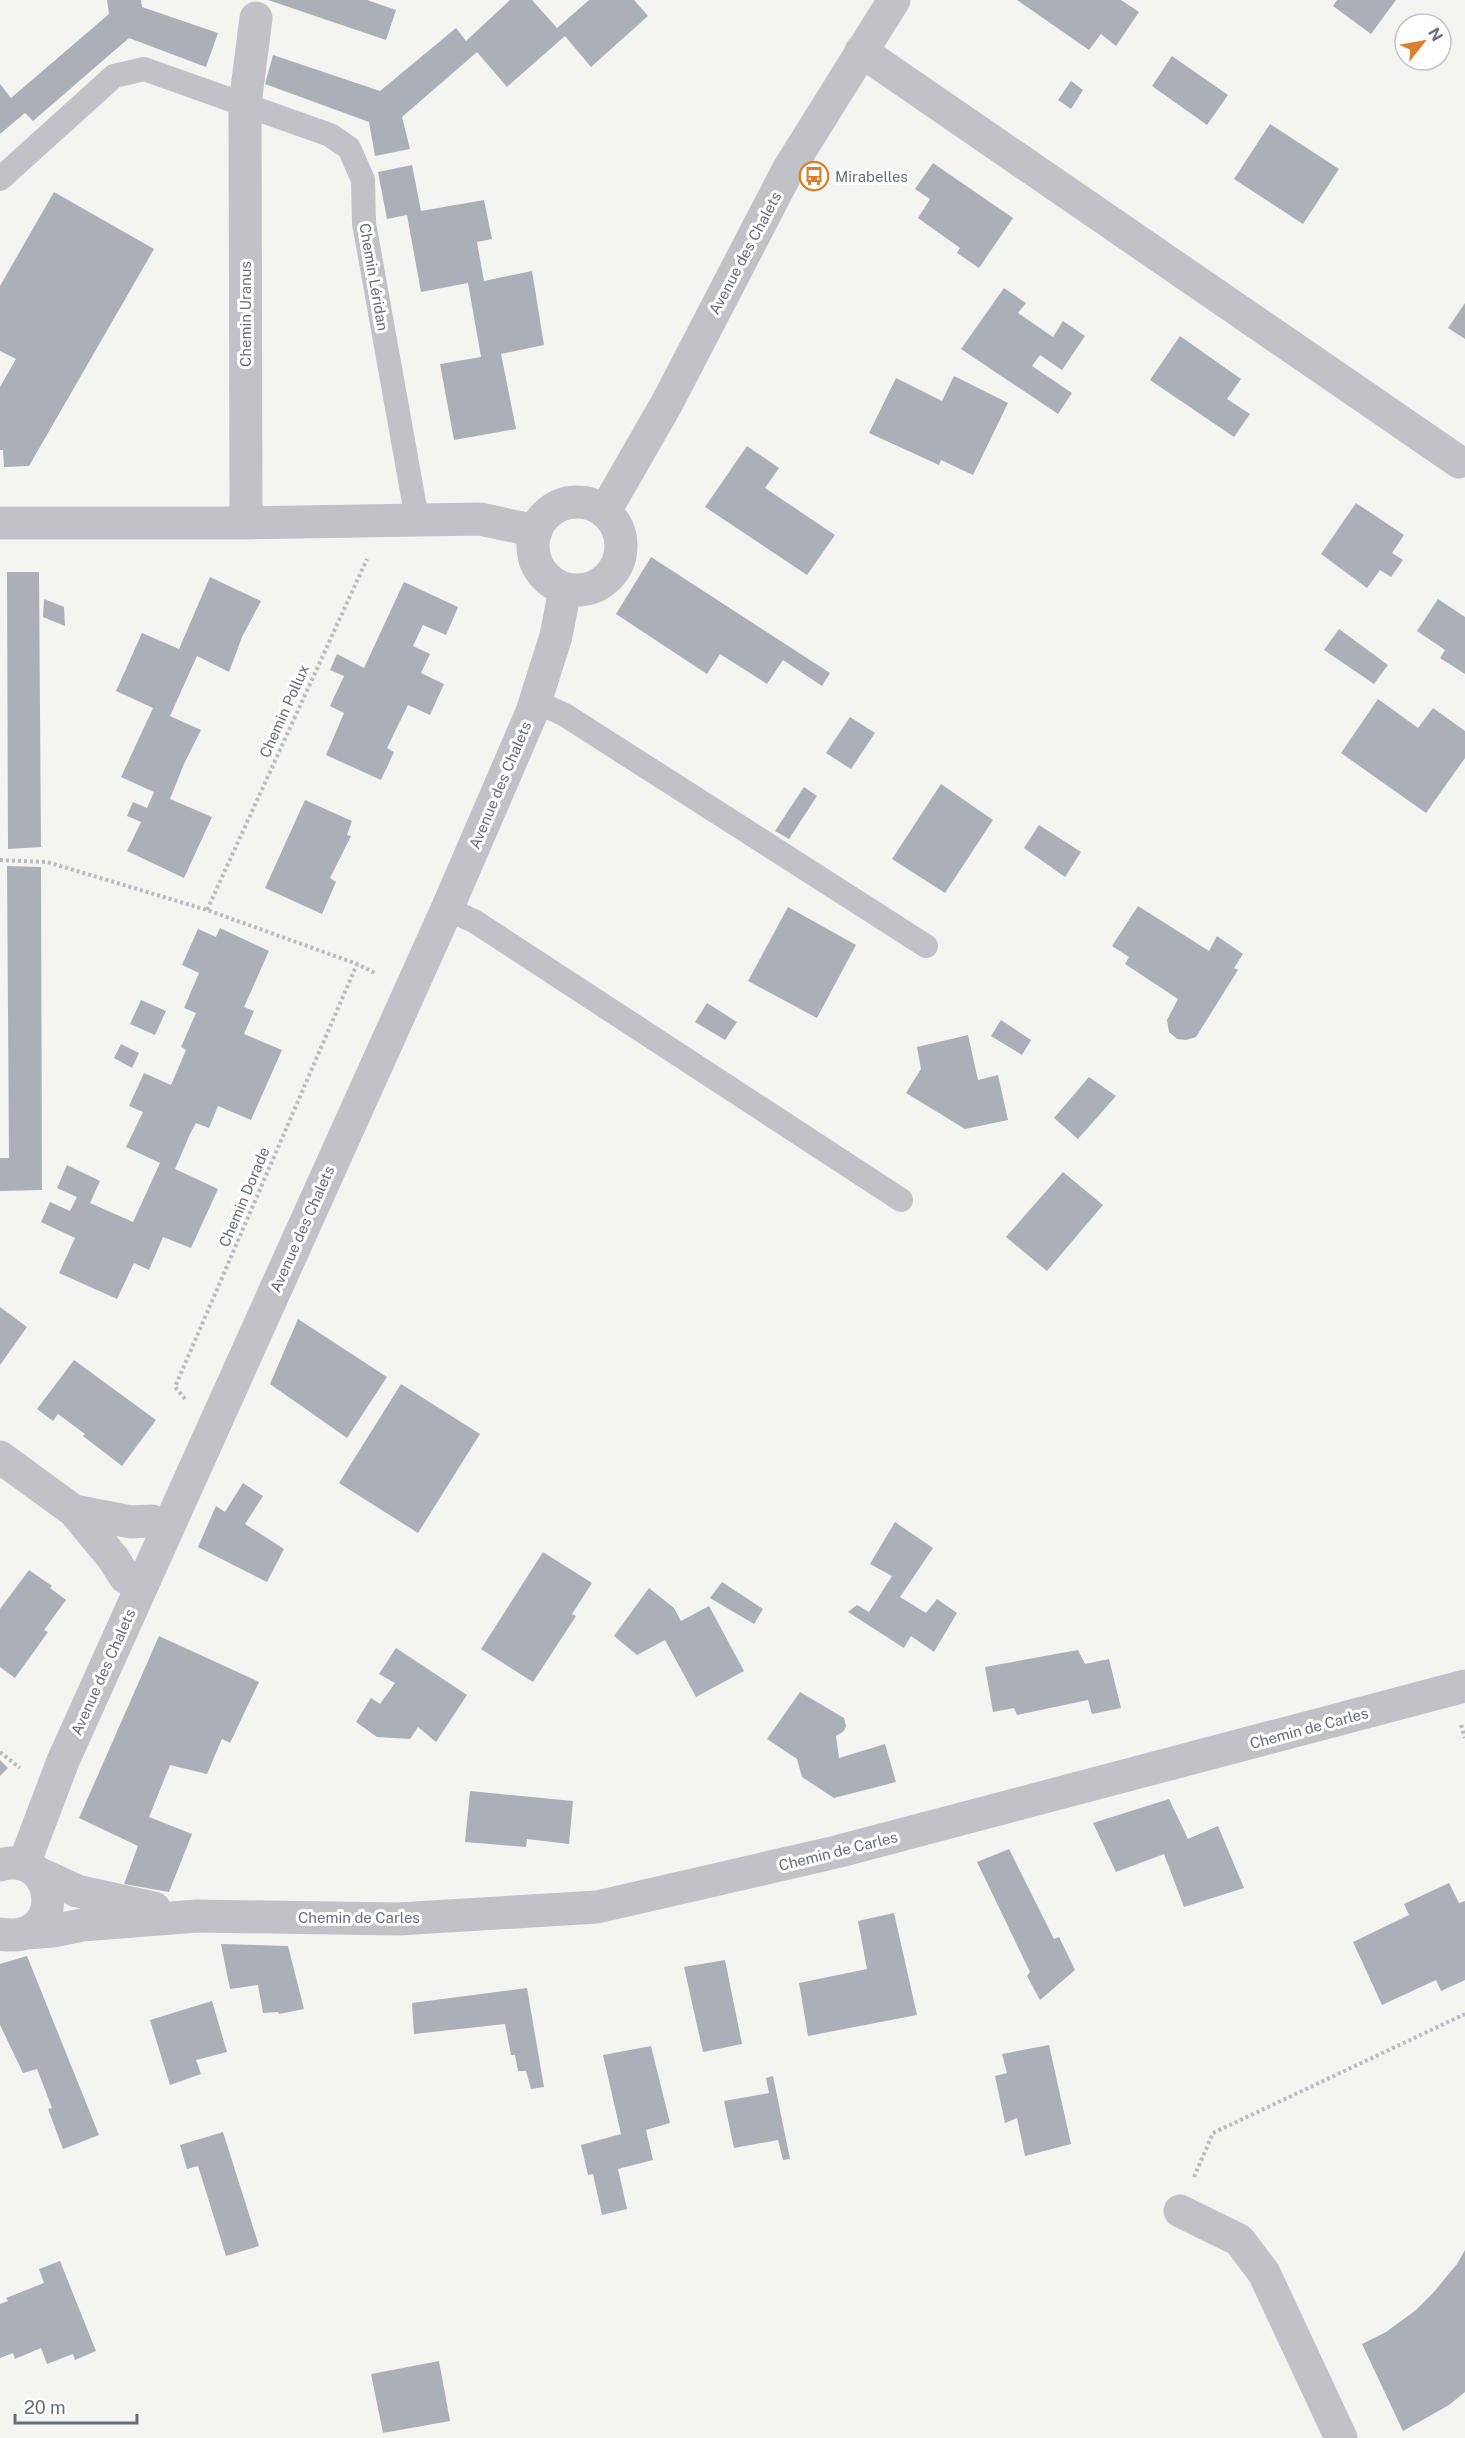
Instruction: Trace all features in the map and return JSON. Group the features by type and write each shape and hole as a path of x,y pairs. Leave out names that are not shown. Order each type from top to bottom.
{"street":[{"name":"Avenue des Chalets","path":"605,511 667,403 788,170 894,0"},
{"name":"Chemin Uranus","path":"246,523 245,104 256,18"},
{"path":"861,51 1459,462"},
{"path":"571,502 584,502 605,511 616,525 622,541 620,559 612,574 599,585 582,590 565,589 549,580 538,566 533,549 536,531 549,511 571,502"},
{"path":"0,523 246,523 480,519 536,531"},
{"name":"Avenue des Chalets","path":"20,1867 63,1761 447,909 535,702 556,636 565,589"},
{"path":"0,1457 74,1511 113,1558 125,1577 141,1587"},
{"path":"74,1511 131,1522 152,1521 168,1527"},
{"name":"Chemin de Carles","path":"13,1933 197,1916 398,1918 597,1907 848,1850 1465,1686"},
{"path":"13,1933 42,1920 49,1900 44,1880 20,1867"},
{"name":"Chemin de Carles","path":"20,1867 77,1891 118,1902 197,1916"},
{"path":"1180,2211 1239,2240 1264,2273 1341,2438"}],"lane":[{"name":"Chemin Léridan","path":"0,179 114,76 144,69 330,135 349,148 363,180 364,223 417,519"},
{"path":"535,702 565,715 926,946"},
{"path":"447,909 474,921 901,1200"}],"path":[{"name":"Chemin Pollux","path":"207,910 371,550 372,520"},
{"path":"0,860 47,862 207,910 357,964 411,990"},
{"name":"Chemin Dorade","path":"211,1430 175,1387 357,964"},
{"path":"1180,2211 1213,2133 1465,2014"}],"building":[{"path":"107,0 141,0 142,7 218,33 206,67 129,38 33,121 25,113 0,134 0,84 11,98 109,14"},
{"path":"268,0 367,0 396,10 386,40"},
{"path":"510,0 532,0 557,28 589,0 634,0 648,16 591,67 565,36 507,87 477,52 402,117 410,149 375,156 369,122 265,84 273,55 380,91 456,28 466,41"},
{"path":"1017,0 1121,0 1139,12 1116,46 1101,34 1089,50"},
{"path":"1337,0 1396,0 1371,34 1333,6"},
{"path":"1172,56 1228,95 1207,125 1152,86"},
{"path":"1071,81 1083,90 1071,109 1058,100"},
{"path":"1270,124 1339,169 1303,224 1234,179"},
{"path":"933,163 1013,218 979,268 957,253 960,248 918,218 930,199 915,189"},
{"path":"412,165 421,211 484,200 492,239 477,242 484,281 532,271 544,345 501,354 516,429 454,440 440,364 481,357 468,283 421,292 407,215 387,219 378,172"},
{"path":"54,192 154,249 29,466 4,467 3,450 0,450 0,387 16,359 0,351 0,286"},
{"path":"1004,288 1026,303 1018,313 1053,337 1063,321 1085,336 1062,370 1040,355 1032,366 1072,393 1058,414 961,349"},
{"path":"1465,303 1465,339 1448,328"},
{"path":"1180,336 1241,379 1227,399 1250,414 1234,437 1150,380"},
{"path":"954,376 1008,403 973,475 941,460 939,465 869,433 896,378 942,401"},
{"path":"747,446 779,468 765,488 835,535 807,575 705,507"},
{"path":"1356,503 1404,535 1392,553 1403,560 1391,577 1380,570 1367,588 1321,554"},
{"path":"651,557 830,673 822,686 783,660 767,684 720,654 707,674 616,614"},
{"path":"7,572 39,572 41,847 8,849"},
{"path":"210,577 261,601 242,637 229,672 197,656 170,716 201,730 170,799 212,817 184,878 127,851 141,822 127,816 133,802 147,808 154,792 121,777 153,708 116,691 142,633 179,649"},
{"path":"404,582 458,607 446,635 423,625 413,646 430,654 421,673 444,684 430,715 408,705 387,748 394,752 381,780 326,755 344,713 330,706 344,676 330,670 337,654 364,668"},
{"path":"44,599 64,607 65,626 43,617"},
{"path":"1438,599 1465,617 1465,674 1440,658 1445,650 1417,631"},
{"path":"1339,629 1388,665 1374,684 1324,650"},
{"path":"1378,699 1418,728 1433,708 1465,731 1465,758 1426,813 1341,753"},
{"path":"850,717 875,733 851,769 826,753"},
{"path":"941,784 993,820 945,893 892,859"},
{"path":"804,787 817,796 789,839 775,831"},
{"path":"305,800 352,821 347,835 351,836 330,878 336,882 322,914 265,888"},
{"path":"1039,825 1081,852 1065,877 1024,848"},
{"path":"7,866 41,867 42,1190 0,1191 0,1158 9,1158"},
{"path":"1138,906 1209,951 1217,936 1243,954 1234,968 1238,970 1196,1037 1186,1040 1177,1039 1169,1032 1167,1020 1178,999 1125,964 1129,957 1112,946"},
{"path":"788,907 856,945 817,1018 748,981"},
{"path":"220,928 269,951 244,1007 254,1011 244,1034 282,1050 251,1120 218,1106 209,1128 196,1123 190,1134 175,1169 218,1189 191,1248 163,1237 149,1270 134,1263 117,1299 59,1273 75,1238 41,1222 50,1202 70,1211 77,1197 57,1188 67,1165 100,1181 90,1203 133,1222 160,1163 126,1147 143,1112 129,1106 144,1073 171,1085 186,1050 181,1047 196,1013 184,1008 199,973 182,965 198,929 216,937"},
{"path":"141,1000 166,1011 155,1035 130,1024"},
{"path":"707,1003 737,1022 725,1040 695,1022"},
{"path":"1001,1020 1031,1040 1022,1055 991,1036"},
{"path":"968,1035 978,1080 998,1075 1008,1120 965,1129 906,1093 921,1069 917,1047"},
{"path":"121,1044 139,1053 132,1068 114,1058"},
{"path":"1089,1077 1116,1096 1078,1139 1054,1118"},
{"path":"1063,1172 1103,1205 1047,1271 1006,1237"},
{"path":"0,1307 27,1327 0,1365"},
{"path":"298,1319 387,1377 347,1438 270,1384"},
{"path":"74,1360 156,1420 122,1466 58,1414 53,1421 37,1409"},
{"path":"401,1384 480,1434 418,1533 339,1483"},
{"path":"243,1483 263,1496 245,1524 284,1549 267,1582 198,1547 216,1506 225,1512"},
{"path":"895,1522 933,1548 900,1597 926,1613 937,1599 957,1613 934,1652 911,1636 904,1648 848,1612 857,1605 869,1612 892,1576 870,1564"},
{"path":"543,1552 592,1583 572,1614 576,1616 533,1682 481,1649"},
{"path":"29,1570 52,1586 50,1588 66,1600 44,1630 48,1632 15,1678 0,1667 0,1609"},
{"path":"722,1582 763,1609 754,1624 710,1598"},
{"path":"649,1588 674,1608 681,1621 709,1606 744,1671 696,1697 665,1640 637,1655 614,1636"},
{"path":"159,1636 259,1682 230,1743 222,1739 207,1774 170,1765 149,1817 192,1834 169,1892 124,1884 138,1846 79,1818"},
{"path":"396,1648 467,1695 436,1742 418,1727 410,1739 377,1737 356,1722 371,1698 380,1704 395,1683 379,1674"},
{"path":"1078,1650 1085,1664 1109,1659 1121,1708 1092,1714 1088,1700 1017,1715 1014,1708 993,1712 985,1667"},
{"path":"800,1692 844,1718 846,1726 844,1731 836,1736 839,1758 885,1744 896,1782 834,1798 802,1777 797,1759 767,1739"},
{"path":"0,1760 8,1768 0,1776"},
{"path":"470,1791 573,1801 569,1844 527,1839 526,1847 465,1842"},
{"path":"1169,1799 1188,1839 1218,1826 1244,1888 1184,1907 1164,1854 1116,1872 1093,1823"},
{"path":"1009,1849 1054,1939 1059,1937 1075,1970 1040,2000 1027,1976 1030,1972 977,1862"},
{"path":"1449,1883 1459,1903 1465,1901 1465,1980 1441,1991 1436,1980 1382,2005 1353,1942 1409,1915 1404,1904"},
{"path":"894,1913 917,2015 808,2036 799,1983 867,1969 858,1921"},
{"path":"221,1944 288,1946 304,2009 279,2014 278,2012 263,2013 258,1985 230,1989"},
{"path":"27,1956 99,2135 63,2149 48,2109 52,2108 37,2069 23,2073 0,2025 0,1964"},
{"path":"725,1960 742,2044 703,2052 684,1967"},
{"path":"527,1988 544,2087 531,2089 526,2071 518,2071 515,2055 511,2055 505,2024 414,2034 412,2003"},
{"path":"212,2001 227,2052 196,2060 201,2074 170,2085 150,2020"},
{"path":"1049,2045 1071,2144 1025,2156 1017,2118 1005,2123 995,2076 1007,2073 1002,2054"},
{"path":"651,2046 670,2123 646,2130 653,2160 618,2169 627,2209 602,2215 593,2174 588,2175 581,2145 621,2134 603,2055"},
{"path":"773,2076 790,2159 783,2160 778,2140 734,2148 724,2101 769,2093 766,2078"},
{"path":"223,2132 259,2246 226,2256 198,2166 187,2169 180,2145"},
{"path":"1465,2250 1465,2392 1449,2405 1403,2431 1362,2344 1386,2332 1416,2310 1457,2264"},
{"path":"60,2261 96,2351 75,2360 73,2354 47,2364 41,2348 15,2359 13,2353 0,2358 0,2304 8,2301 6,2298 44,2283 39,2269"},
{"path":"439,2361 450,2421 383,2433 371,2374"}],"place":[{"name":"Mirabelles","path":"814,176"}]}
